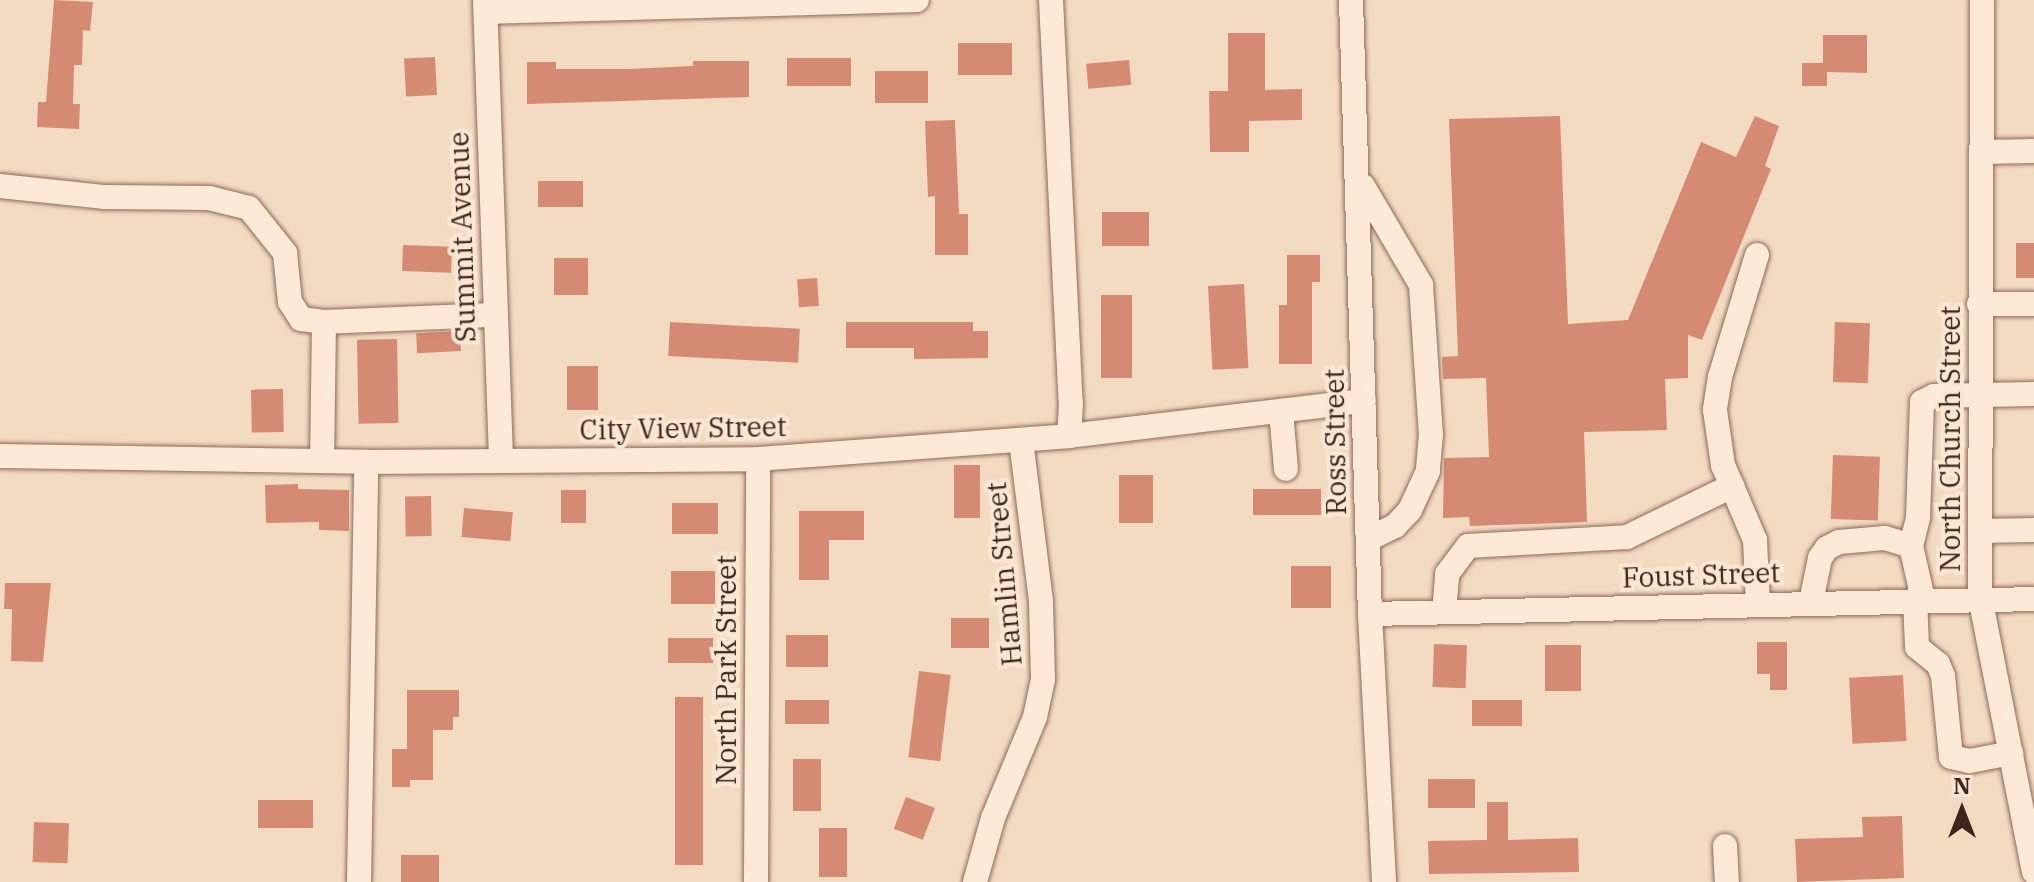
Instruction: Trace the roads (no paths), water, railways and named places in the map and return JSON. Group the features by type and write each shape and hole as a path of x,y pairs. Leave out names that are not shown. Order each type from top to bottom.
{"street":[{"path":"486,6 917,0"},
{"path":"1051,0 1071,402 1069,436"},
{"name":"Ross Street","path":"1351,0 1370,614 1384,882"},
{"name":"North Church Street","path":"1982,0 1980,597 2034,872"},
{"name":"Summit Avenue","path":"486,6 501,460"},
{"path":"1981,152 2034,151"},
{"path":"1358,177 1421,285 1431,434 1428,471 1410,510 1395,526 1368,539"},
{"path":"0,186 105,197 209,198 249,208 285,253 290,302 301,319 324,322 494,315"},
{"path":"1757,255 1720,377 1715,410 1732,486 1755,540 1758,603"},
{"path":"1979,304 2034,304"},
{"path":"322,461 324,322"},
{"path":"2011,753 1970,761 1951,757 1943,676 1917,647 1919,599 1911,546 1918,517 1922,402 1934,396 2034,394"},
{"name":"City View Street","path":"0,456 366,462 758,459 1069,436 1364,401"},
{"path":"1281,411 1286,469"},
{"name":"Hamlin Street","path":"975,882 989,831 1031,729 1043,679 1041,601 1021,440"},
{"name":"North Park Street","path":"756,882 758,459"},
{"path":"359,882 366,462"},
{"path":"1444,612 1447,574 1468,546 1627,537 1732,486"},
{"path":"1980,531 2034,530"},
{"path":"1811,602 1820,558 1827,548 1870,539 1911,546"},
{"name":"Foust Street","path":"1370,614 1980,597 2034,599"},
{"path":"1725,846 1727,882"}]}
